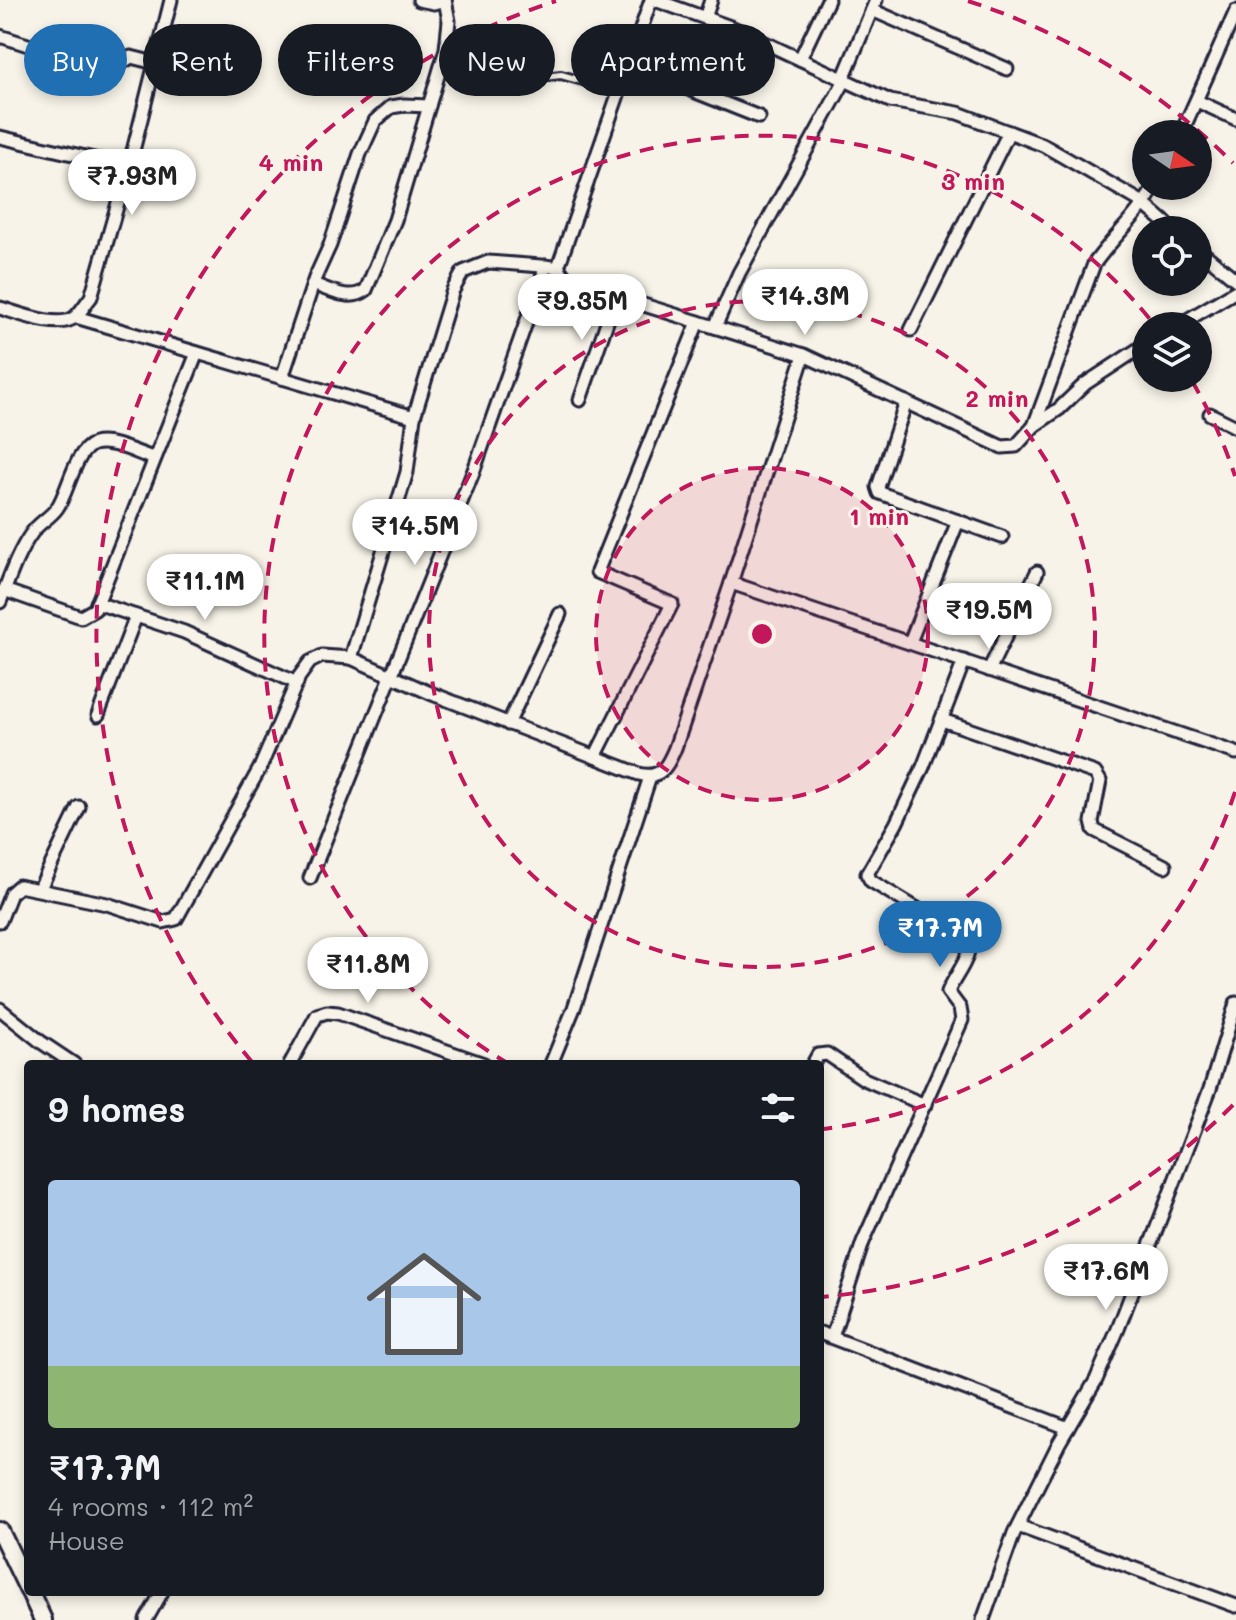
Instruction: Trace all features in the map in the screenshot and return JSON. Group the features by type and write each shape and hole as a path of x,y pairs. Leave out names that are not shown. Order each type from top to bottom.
{"main road":[{"path":"0,1531 24,1580"},
{"path":"32,1596 43,1620"}],"street":[{"path":"165,24 171,0"},
{"path":"313,284 349,296 359,296 366,290 395,220 449,34 445,0 434,3 419,0"},
{"path":"644,24 653,0 705,18 890,101 958,113 1043,145 1145,205 1158,216"},
{"path":"705,18 711,0"},
{"path":"800,59 828,0"},
{"path":"715,327 739,273 844,80 874,5 1007,69"},
{"path":"1188,120 1231,35 1236,11"},
{"path":"0,36 93,66 115,67 131,57 143,60"},
{"path":"0,308 55,323 76,317 91,297 146,96"},
{"path":"310,878 474,470 617,96"},
{"path":"706,96 759,117"},
{"path":"1197,101 1236,119"},
{"path":"282,378 313,284 375,121 391,107 429,106"},
{"path":"911,330 1009,132"},
{"path":"0,137 128,167"},
{"path":"1034,426 1079,297 1094,264 1148,200"},
{"path":"1212,260 1236,280"},
{"path":"351,658 407,472 414,417 453,290 463,272 488,262 552,267 565,277 616,296 804,355 1002,447 1016,446 1034,426 1059,409 1085,384 1132,353"},
{"path":"1201,312 1236,291"},
{"path":"580,400 616,296"},
{"path":"76,317 414,417"},
{"path":"595,757 672,604 597,572 698,322"},
{"path":"153,458 107,443 88,447 56,510 33,531 24,545 2,596 81,617 88,615 97,603 197,353"},
{"path":"0,921 14,888 19,886 40,888 126,909 163,922 176,919 260,768 297,683 310,662 322,656 351,658 595,757 650,777 661,773 675,748 804,355"},
{"path":"906,402 878,491 1002,537"},
{"path":"1210,414 1236,427"},
{"path":"910,642 958,521"},
{"path":"989,670 1037,572"},
{"path":"731,583 1236,753"},
{"path":"97,603 184,632 297,683"},
{"path":"508,724 560,614"},
{"path":"98,715 136,616"},
{"path":"964,661 942,720 896,824 867,874 871,881 960,933 970,946 948,992 960,1008 962,1020 863,1242 826,1335 1068,1428"},
{"path":"942,720 1095,773 1100,781 1092,822 1094,830 1165,866"},
{"path":"553,1060 574,1008 650,777"},
{"path":"40,888 79,807"},
{"path":"983,1620 1018,1526 1096,1380 1118,1329 1210,1089 1236,1003"},
{"path":"0,1009 69,1060"},
{"path":"292,1060 317,1015 327,1012 351,1017 473,1060"},
{"path":"815,1060 818,1055 827,1054 864,1079 925,1105"},
{"path":"1018,1526 1236,1606"},
{"path":"146,1620 160,1596"}]}
